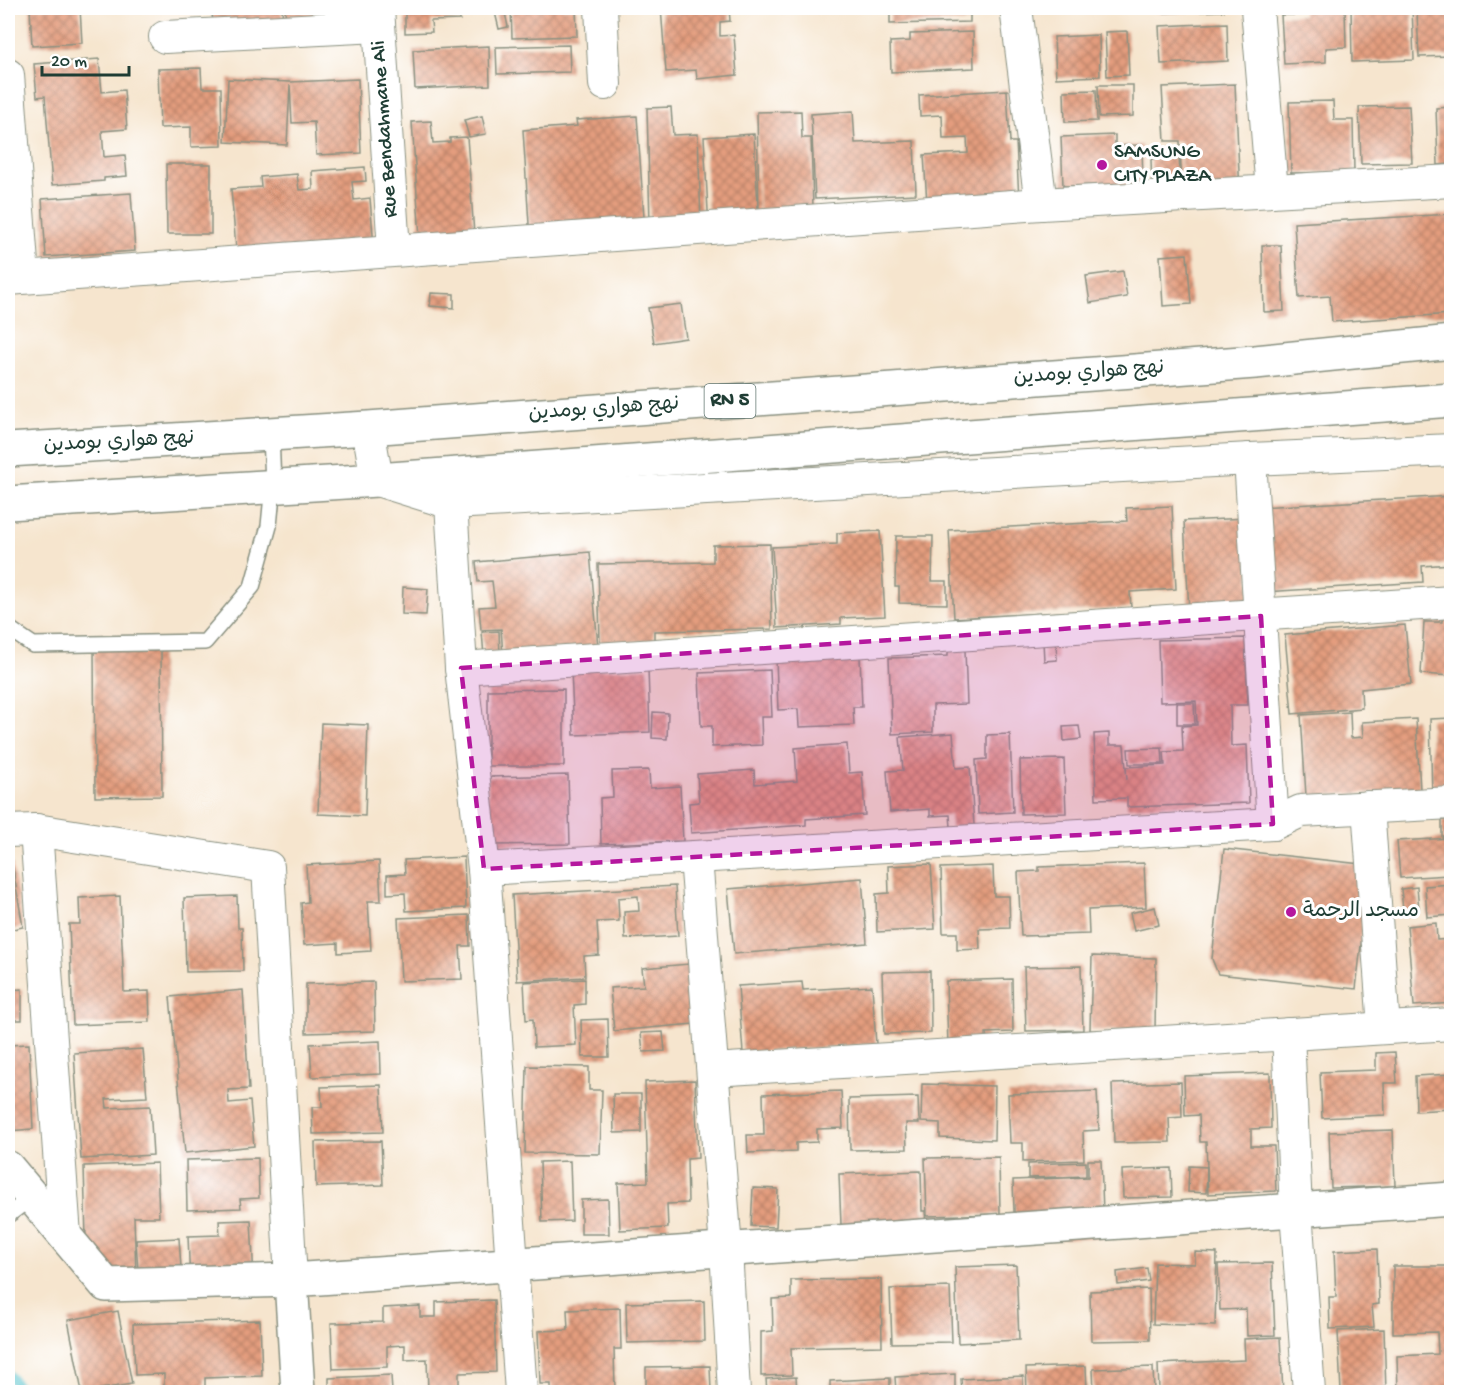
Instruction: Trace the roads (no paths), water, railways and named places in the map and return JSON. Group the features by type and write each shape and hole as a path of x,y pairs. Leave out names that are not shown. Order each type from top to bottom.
{"main road":[{"name":"نهج هواري بومدين","path":"8,450 368,428 1255,362 1452,342"},
{"path":"8,503 377,480 1452,400"},
{"path":"8,1168 20,1206 65,1236 106,1285 291,1280 1452,1199"},
{"path":"291,1280 298,1392"}],"street":[{"path":"601,8 606,84"},
{"path":"1016,8 1041,204"},
{"path":"1257,8 1272,191"},
{"path":"165,37 379,17"},
{"name":"Rue Bendahmane Ali","path":"379,17 394,250"},
{"path":"8,75 15,278 1041,204 1452,181"},
{"path":"368,428 377,480 451,503 1452,450"},
{"path":"1250,459 1273,824"},
{"path":"451,503 461,668 484,869 521,1392"},
{"path":"461,668 1452,603"},
{"path":"484,869 1273,824 1301,811 1452,803"},
{"path":"1368,807 1384,1028"},
{"path":"65,1236 22,830 268,867 291,1280"},
{"path":"696,857 726,1249 734,1392"},
{"path":"713,1070 1452,1024"},
{"path":"1288,1034 1296,1210 1309,1392"}],"lane":[{"path":"8,628 33,645 206,642 252,587 269,526 273,485 271,434"}],"waterway":[{"path":"8,1374 23,1392"}],"place":[{"name":"SAMSUNG CITY PLAZA","path":"1102,165"},
{"name":"مسجد الرحمة","path":"1291,912"}]}
